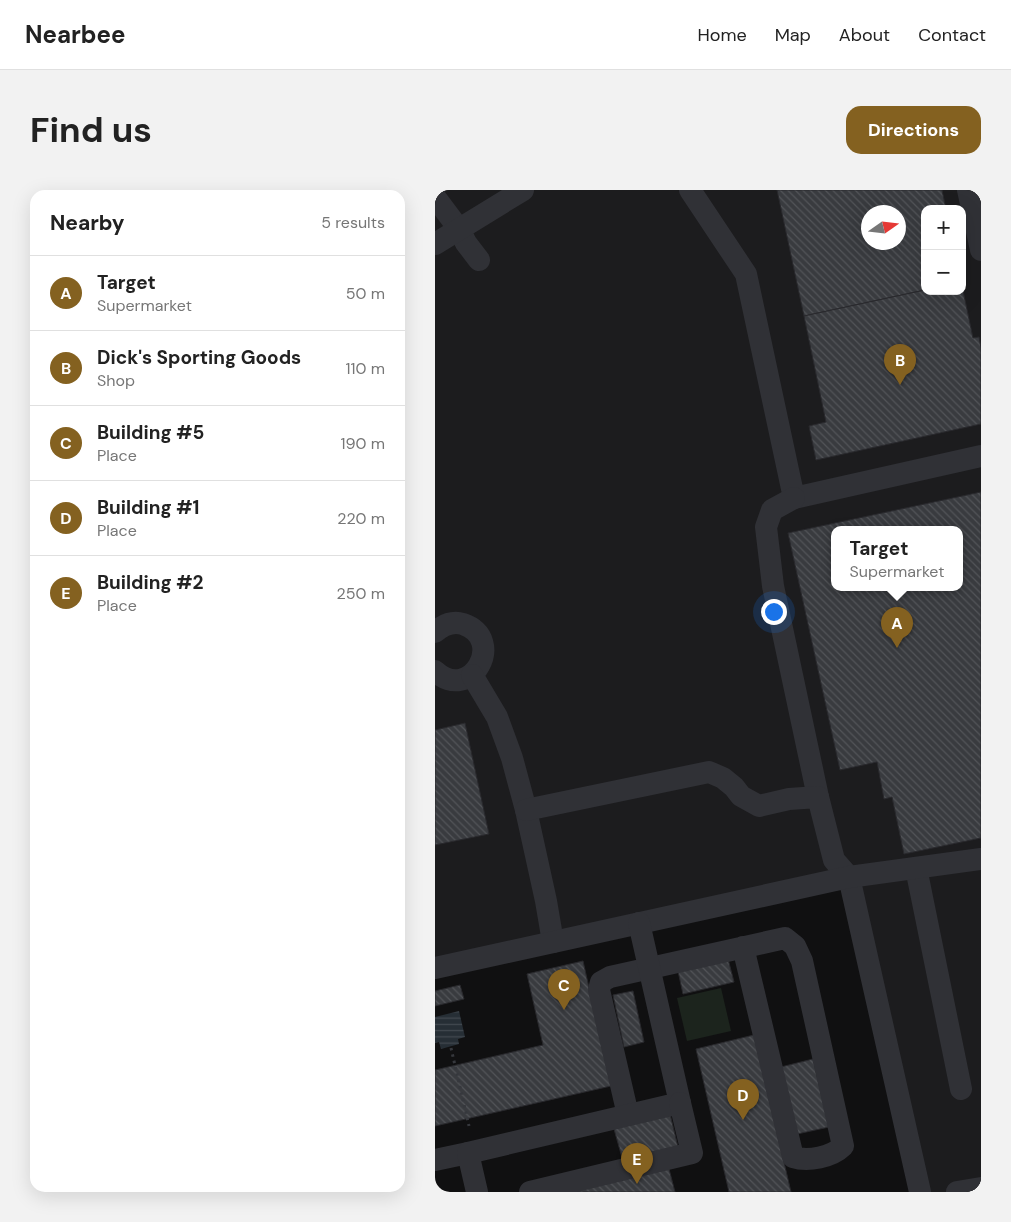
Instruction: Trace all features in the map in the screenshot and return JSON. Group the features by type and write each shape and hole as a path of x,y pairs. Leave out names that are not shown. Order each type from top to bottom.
{"street":[{"path":"435,197 453,241 523,190"},
{"path":"691,190 745,274 794,498"},
{"path":"968,190 981,250"},
{"path":"920,1192 849,877 834,860 818,797 773,586 766,526 772,510 794,498 981,456"},
{"path":"437,625 473,620 482,641 484,665 497,717 513,758 527,810 553,942"},
{"path":"435,671 447,678 455,680 464,679 484,665"},
{"path":"527,810 709,772 723,778 741,796 759,806 789,799 818,797"},
{"path":"435,968 849,877 981,859"},
{"path":"916,868 961,1089"},
{"path":"530,1192 692,1153 651,968 639,923"},
{"path":"628,1115 599,990 601,982 651,968 743,947 785,938 795,946 802,961 843,1146 837,1152 803,1160 793,1158 743,947"},
{"path":"435,1160 680,1103"},
{"path":"468,1153 477,1192"},
{"path":"957,1192 981,1188"}],"path":[{"path":"451,1048 469,1126"}],"shaded area":[{"path":"435,190 981,190 981,1192 919,1192 848,877 435,970"},
{"path":"721,988 731,1031 687,1041 677,998"},
{"path":"459,1011 465,1037 458,1039 459,1044 441,1049 439,1042 435,1043 435,1017"}],"building":[{"path":"777,190 942,190 945,205 921,205 921,291 804,316"},
{"path":"921,291 921,295 964,295 973,338 979,337 981,348 981,424 816,460 809,426 826,422 804,316"},
{"path":"981,492 981,838 904,854 892,797 884,799 877,762 840,770 788,533"},
{"path":"465,723 489,834 435,845 435,730"},
{"path":"728,959 734,982 683,994 678,971"},
{"path":"583,961 611,1086 435,1126 435,1070 543,1045 527,974"},
{"path":"460,985 464,999 435,1006 435,991"},
{"path":"633,991 644,1042 624,1047 613,995"},
{"path":"754,1035 791,1192 729,1192 696,1049"},
{"path":"813,1059 829,1127 797,1134 781,1067"},
{"path":"670,1114 678,1147 623,1161 614,1129"},
{"path":"669,1169 675,1192 568,1192"}],"place":[{"name":"Dick's Sporting Goods","path":"900,385"},
{"name":"Target","path":"897,648"},
{"name":"Building #5","path":"564,1010"},
{"name":"Building #1","path":"743,1120"},
{"name":"Building #2","path":"637,1184"}]}
